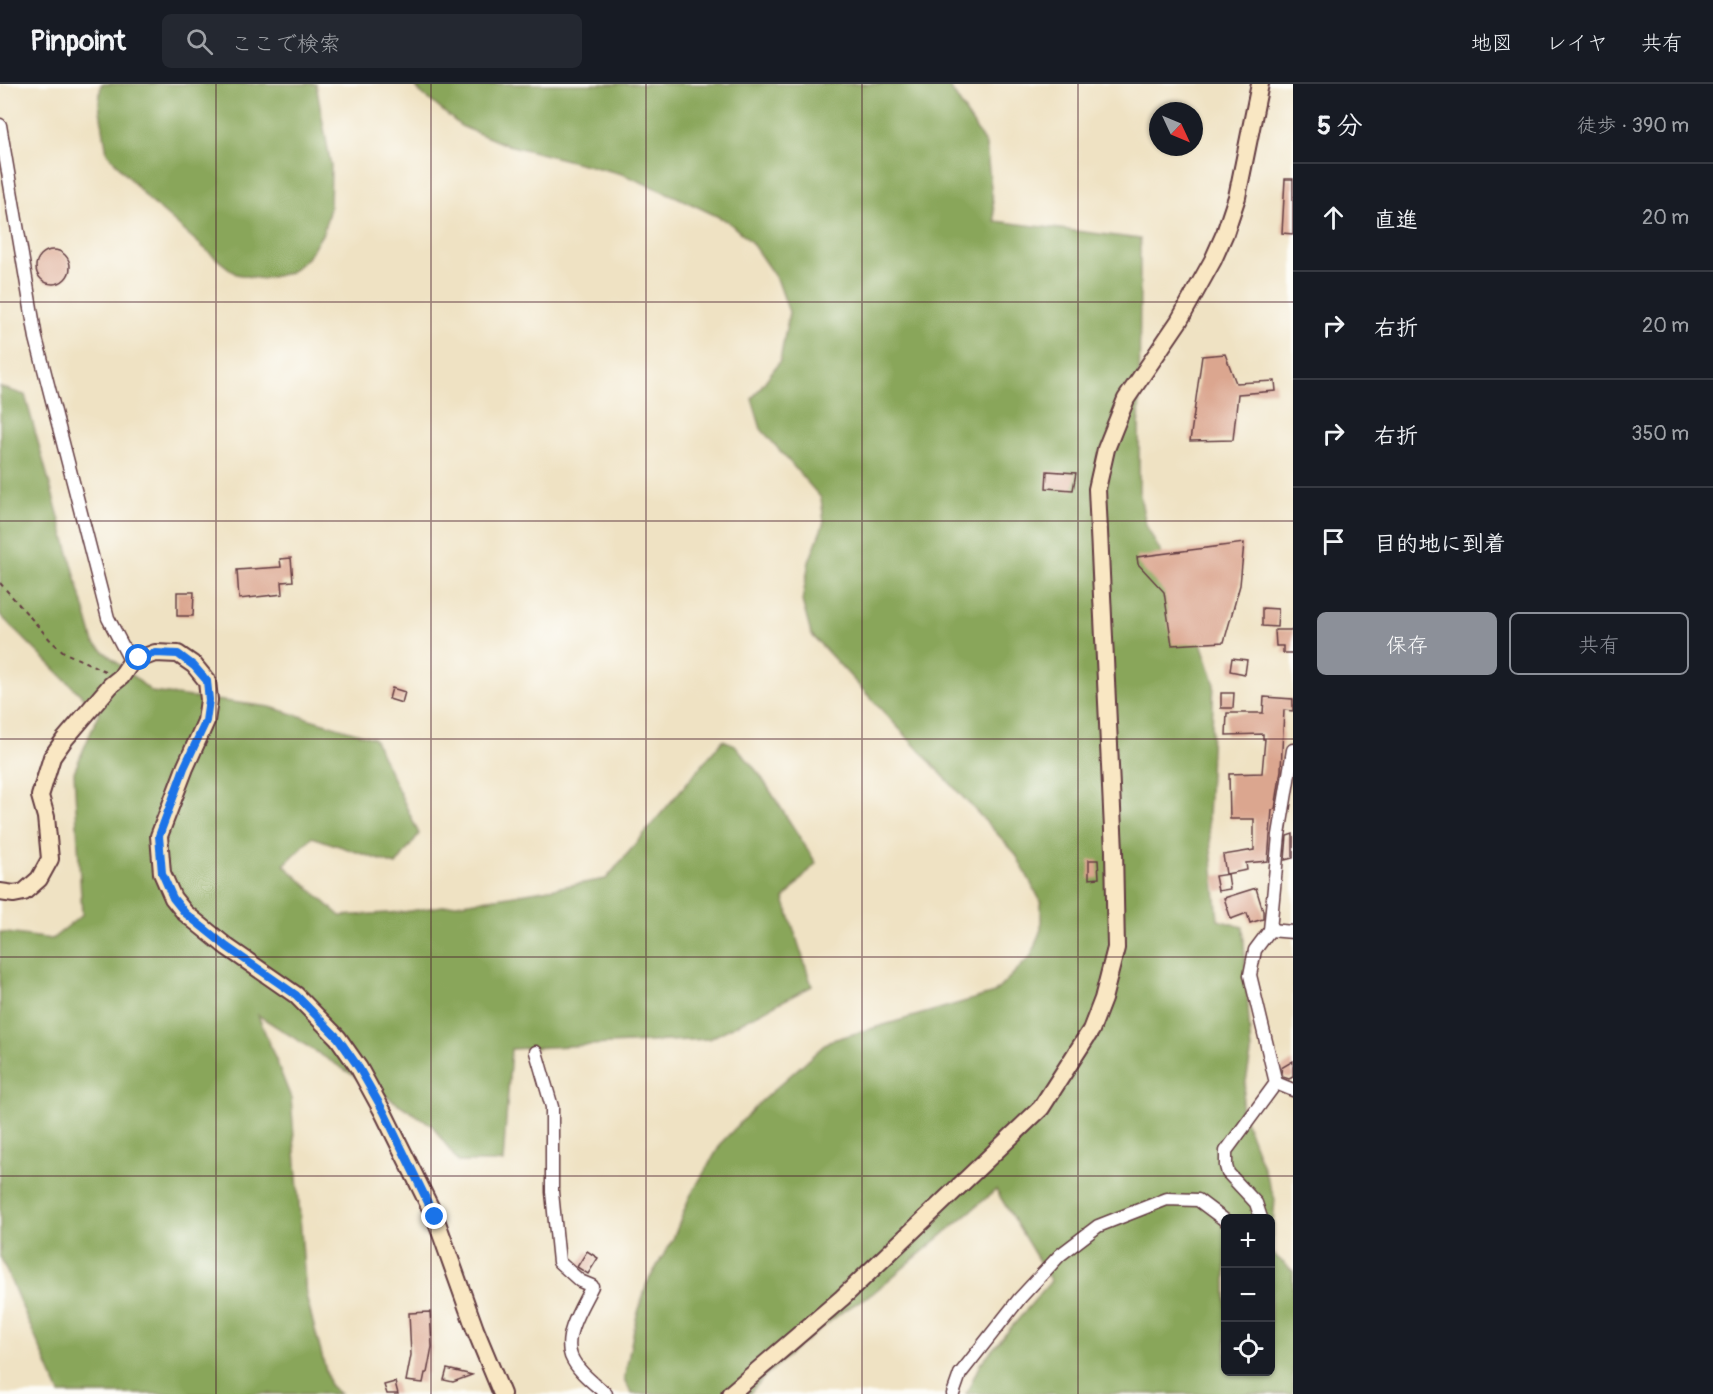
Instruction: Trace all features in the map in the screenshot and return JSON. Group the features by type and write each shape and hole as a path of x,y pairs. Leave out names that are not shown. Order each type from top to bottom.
{"street":[{"path":"730,1394 842,1298 1041,1108 1091,1030 1103,999 1116,948 1114,839 1097,489 1106,449 1126,399 1179,321 1213,260 1225,233 1237,197 1260,84"},
{"path":"0,125 36,338 108,618 131,662"},
{"path":"0,892 14,894 24,892 39,879 50,860 40,796 52,757 111,685 121,677 131,662 155,653 178,654 194,666 207,681 209,700 206,721 184,768 159,836 162,873 173,898 185,913 227,947 296,995 338,1038 359,1068 384,1112 435,1217 475,1329 502,1394"},
{"path":"1260,1214 1256,1203 1228,1173 1226,1151 1276,1083 1250,975 1255,950 1270,930 1279,835 1293,750"},
{"path":"1270,930 1293,932"},
{"path":"536,1052 552,1107 552,1192 559,1262 580,1281 592,1286 572,1328 571,1356 581,1370 606,1394"},
{"path":"1276,1083 1293,1090"},
{"path":"953,1394 960,1374 1020,1298 1060,1255 1098,1226 1167,1199 1197,1200 1221,1217"}],"path":[{"path":"0,583 52,642 65,653 121,677"}],"green space":[{"path":"101,84 316,84 331,166 330,208 323,233 307,258 289,273 262,279 236,274 212,255 149,200 107,153 99,104"},
{"path":"414,84 948,84 986,145 995,221 1140,239 1139,491 1146,525 1188,603 1214,682 1208,818 1218,920 1243,927 1251,1054 1241,1109 1275,1199 1274,1214 1221,1214 1221,1376 1275,1376 1275,1255 1293,1271 1293,1394 966,1394 980,1364 1051,1281 996,1190 872,1294 842,1312 802,1344 766,1375 749,1394 632,1394 624,1380 636,1319 647,1283 673,1239 689,1198 722,1142 758,1104 829,1041 994,993 1031,956 1041,929 1041,902 1015,853 811,634 802,601 809,562 824,522 821,498 761,429 752,399 780,361 789,312 778,281 751,242 727,221 622,174 504,144 461,126 420,92"},
{"path":"0,387 25,395 94,643 152,692 270,707 374,738 419,834 396,865 312,837 284,865 340,916 403,912 606,879 723,740 735,745 760,775 816,863 784,899 812,986 709,1039 511,1049 503,1162 458,1162 432,1125 258,1015 291,1098 306,1296 330,1386 340,1394 60,1394 0,1256 0,932 52,939 82,915 74,772 99,713 0,615"}],"building":[{"path":"1285,179 1293,179 1293,234 1282,233"},
{"path":"53,250 65,255 70,267 65,279 53,284 41,279 36,267 41,255"},
{"path":"1225,354 1236,383 1275,381 1276,391 1238,394 1233,440 1190,441 1202,356"},
{"path":"1047,471 1076,473 1073,490 1046,488"},
{"path":"1244,543 1240,585 1224,642 1172,645 1164,592 1138,564 1137,557"},
{"path":"291,558 293,581 282,582 283,594 239,599 237,570 281,567 280,559"},
{"path":"177,592 194,592 193,616 177,616"},
{"path":"1262,608 1278,609 1277,627 1262,626"},
{"path":"1275,630 1293,630 1293,653 1283,653 1283,646 1276,646"},
{"path":"1232,658 1247,660 1245,674 1230,671"},
{"path":"392,688 405,692 402,703 389,699"},
{"path":"1221,693 1234,693 1233,708 1221,708"},
{"path":"1264,697 1293,699 1293,711 1284,710 1281,770 1275,809 1272,810 1268,861 1246,863 1247,870 1226,874 1223,855 1254,850 1254,819 1230,819 1229,774 1262,773 1265,739 1263,739 1263,734 1226,735 1227,713 1263,713"},
{"path":"1293,834 1293,858 1285,860 1287,836"},
{"path":"1089,860 1098,860 1099,878 1089,879"},
{"path":"1228,874 1230,889 1218,891 1215,876"},
{"path":"1256,888 1263,919 1250,923 1247,913 1231,919 1224,898"},
{"path":"1293,1061 1293,1077 1289,1079 1283,1077 1281,1068"},
{"path":"587,1251 598,1258 588,1274 577,1267"},
{"path":"430,1312 432,1347 427,1373 425,1373 423,1383 406,1381 411,1355 409,1313"},
{"path":"447,1369 472,1375 453,1382 444,1380"},
{"path":"395,1382 398,1394 387,1394 384,1385"}],"route":[{"path":"139,658 155,653 178,654 194,666 207,681 209,700 206,721 184,768 159,836 162,873 173,898 185,913 227,947 296,995 338,1038 359,1068 384,1112 435,1217"}]}
